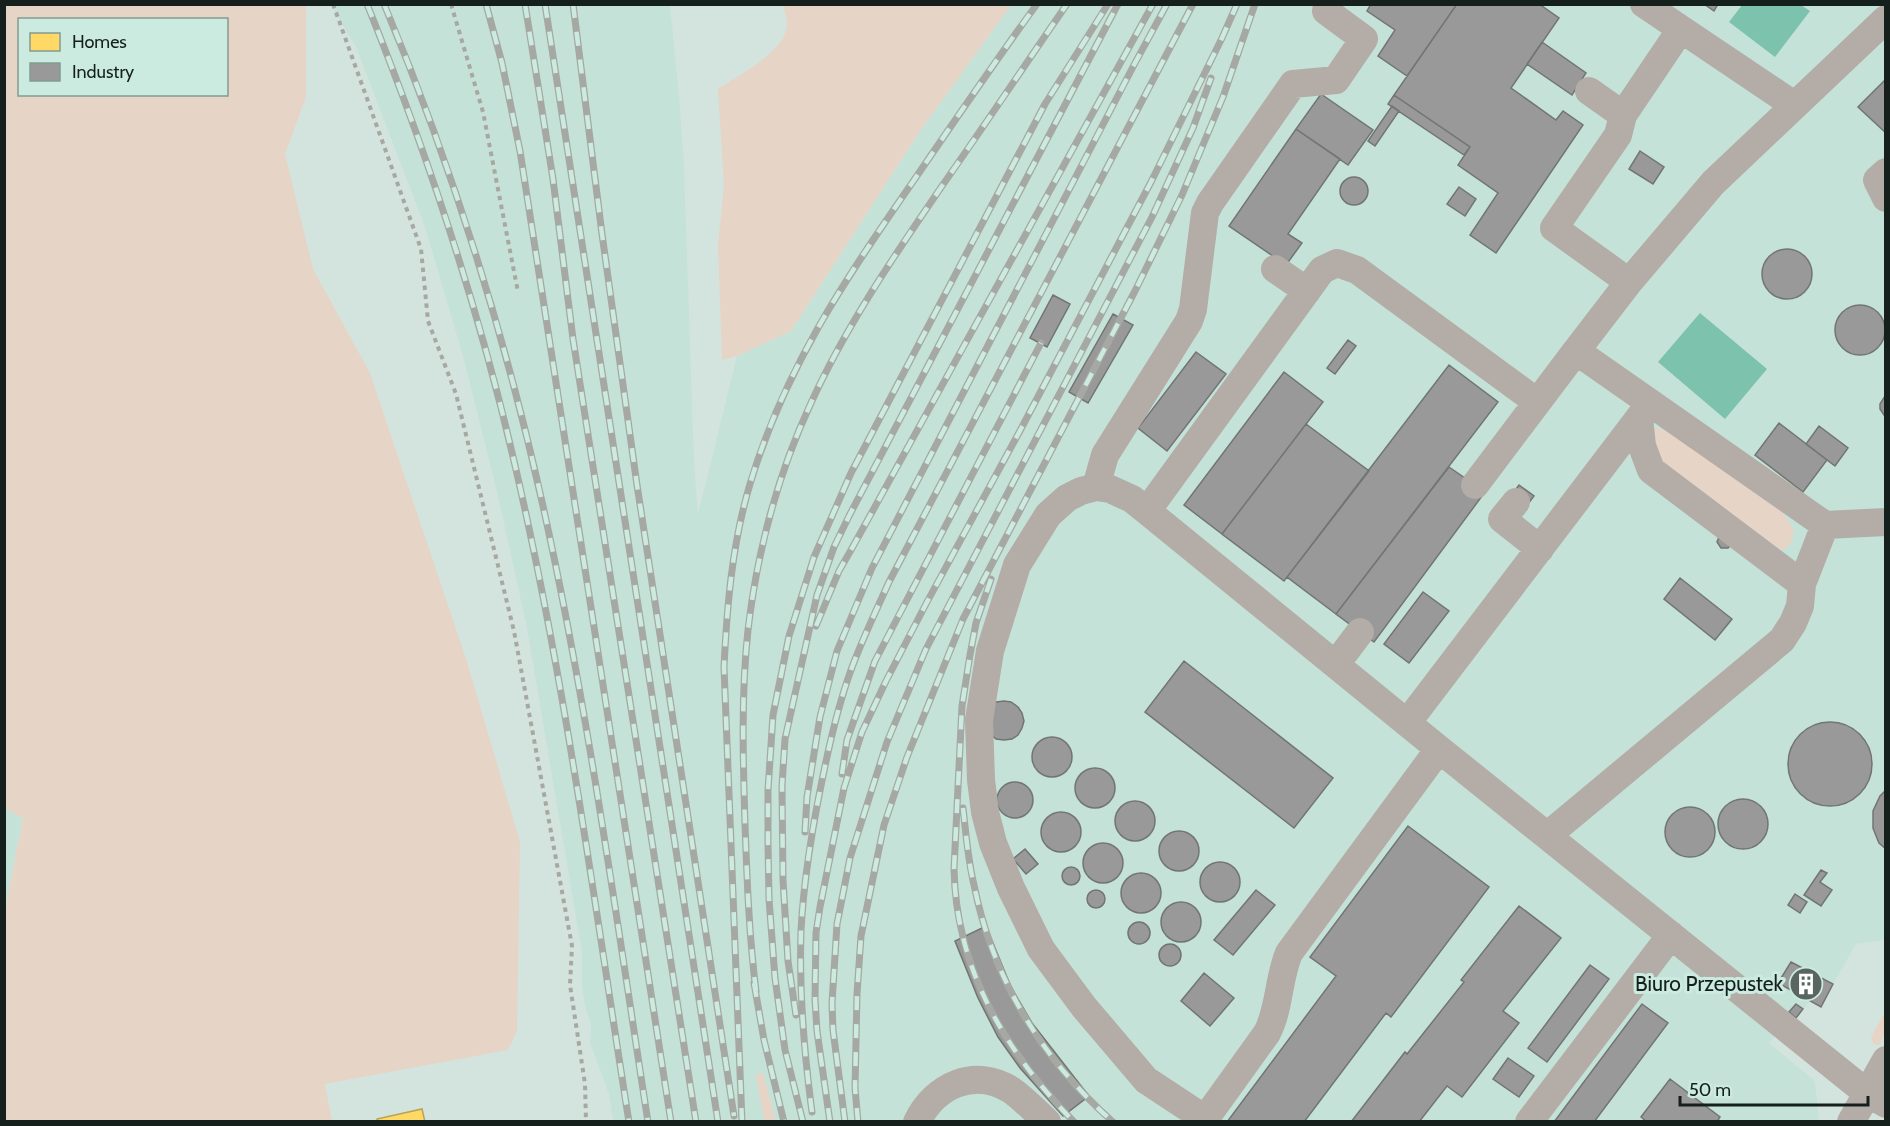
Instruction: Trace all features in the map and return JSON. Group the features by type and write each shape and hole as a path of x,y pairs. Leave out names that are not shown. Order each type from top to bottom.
{"street":[{"path":"1644,4 1794,105"},
{"path":"1096,487 1105,455 1189,321 1193,309 1205,213 1210,203 1293,84 1336,80 1364,39 1326,11"},
{"path":"1475,485 1629,282 1713,183 1886,19"},
{"path":"1629,282 1554,228 1618,135 1623,115 1681,29"},
{"path":"1589,91 1623,115"},
{"path":"1886,172 1877,180 1886,198"},
{"path":"1147,511 1322,270 1337,262 1347,264 1357,270 1538,402"},
{"path":"1275,269 1307,291"},
{"path":"1576,351 1645,410 1825,525 1886,522"},
{"path":"1407,723 1645,410"},
{"path":"1645,410 1642,446 1651,470 1802,584"},
{"path":"1439,749 1289,953 1283,967 1274,1021 1204,1120 1146,1080 1084,1007 1041,949 993,843 985,812 981,780 979,720 990,651 1017,565 1048,515 1067,498 1096,487 1110,489 1132,499 1439,749 1876,1099"},
{"path":"1516,501 1502,519 1540,549"},
{"path":"1548,835 1782,640 1800,606 1802,584 1825,525"},
{"path":"1336,664 1360,632"},
{"path":"1529,1122 1671,935"},
{"path":"1851,1122 1876,1099 1886,1060"},
{"path":"917,1122 921,1113 937,1095 953,1085 969,1080 997,1083 1012,1091 1047,1122"}],"path":[{"path":"333,4 420,249 428,321 456,394 514,631 572,946 570,984 585,1084 585,1122"},
{"path":"451,4 483,112 518,292"}],"shaded area":[{"path":"5,4 306,5 306,97 285,154 313,269 370,373 467,662 520,842 517,1031 508,1050 325,1084 332,1121 5,1121 5,910 23,818 4,808"},
{"path":"331,5 670,5 684,166 694,462 698,514 737,356 791,331 920,131 1011,5 1885,5 1885,940 1856,944 1833,984 1810,1001 1796,1018 1792,1015 1769,1043 1815,1081 1819,1121 613,1121 609,1094 590,1043 591,1024 582,987 582,953 527,628 497,492 463,356 425,227 356,47"},
{"path":"783,5 1011,5 920,131 791,331 737,356 722,360 718,245 724,185 718,89 749,70 779,43 785,33 787,23"},
{"path":"1742,5 1801,5 1810,11 1775,57 1729,22"},
{"path":"1700,313 1767,369 1725,419 1658,362"},
{"path":"1652,429 1669,431 1781,510 1794,530 1791,543 1787,548 1781,550 1662,467"},
{"path":"5,808 23,817 5,910"},
{"path":"1885,1012 1885,1034 1879,1045 1876,1045 1871,1037"},
{"path":"763,1073 776,1121 764,1121 756,1075"}],"building: Homes":[{"path":"422,1109 425,1122 378,1122 377,1119"}],"building: Industry":[{"path":"1371,4 1457,4 1407,76 1378,56 1395,30 1367,11"},
{"path":"1457,4 1539,4 1559,18 1511,88 1556,120 1563,111 1583,125 1496,253 1470,235 1498,193 1458,165 1470,147 1394,95"},
{"path":"1704,4 1718,4 1714,11"},
{"path":"1542,42 1586,73 1572,95 1527,64"},
{"path":"1886,79 1886,133 1858,107"},
{"path":"1321,94 1373,130 1348,165 1296,129"},
{"path":"1394,95 1470,147 1464,155 1388,104"},
{"path":"1392,106 1399,111 1375,146 1368,141"},
{"path":"1296,129 1340,159 1288,234 1302,243 1286,265 1229,226"},
{"path":"1640,151 1664,167 1653,184 1629,169"},
{"path":"1354,177 1364,181 1368,191 1364,201 1354,205 1344,201 1340,191 1344,181"},
{"path":"1459,187 1476,199 1465,216 1447,204"},
{"path":"1787,249 1805,256 1812,274 1805,292 1787,299 1769,292 1762,274 1769,256"},
{"path":"1053,295 1070,304 1047,347 1030,338"},
{"path":"1860,305 1878,312 1885,330 1878,348 1860,355 1842,348 1835,330 1842,312"},
{"path":"1113,314 1133,325 1088,403 1069,392"},
{"path":"1348,340 1356,346 1335,374 1327,368"},
{"path":"1196,352 1226,374 1167,451 1138,428"},
{"path":"1449,365 1498,402 1336,614 1287,577"},
{"path":"1284,372 1323,402 1222,534 1184,505"},
{"path":"1886,396 1886,418 1880,409"},
{"path":"1779,423 1827,460 1803,492 1755,455"},
{"path":"1306,424 1369,471 1284,581 1222,534"},
{"path":"1819,426 1848,448 1835,466 1806,444"},
{"path":"1449,467 1485,492 1374,642 1336,614"},
{"path":"1519,485 1534,496 1525,508 1510,497"},
{"path":"1719,537 1732,544 1728,548 1721,548 1717,542"},
{"path":"1680,578 1732,619 1715,640 1664,599"},
{"path":"1423,592 1449,611 1409,663 1384,644"},
{"path":"1184,661 1333,778 1294,828 1145,712"},
{"path":"996,702 1011,702 1018,707 1024,721 1018,735 1004,740 996,739 990,734 990,707"},
{"path":"1830,722 1846,725 1860,734 1869,748 1872,764 1869,780 1860,794 1846,803 1830,806 1814,803 1800,794 1791,780 1788,764 1791,748 1800,734 1814,725"},
{"path":"1052,737 1060,738 1066,743 1071,749 1071,765 1066,771 1060,776 1052,777 1044,776 1038,771 1033,765 1032,757 1033,749 1038,743 1044,738"},
{"path":"1095,768 1103,769 1109,774 1114,780 1114,796 1109,802 1103,807 1095,808 1087,807 1081,802 1076,796 1075,788 1076,780 1081,774 1087,769"},
{"path":"1015,782 1027,788 1033,800 1027,812 1015,818 1003,812 997,800 1003,788"},
{"path":"1886,790 1886,849 1879,843 1873,828 1873,811 1880,796"},
{"path":"1743,799 1761,806 1768,824 1761,842 1743,849 1725,842 1718,824 1725,806"},
{"path":"1135,801 1143,802 1149,807 1154,813 1154,829 1149,835 1143,840 1135,841 1127,840 1121,835 1116,829 1115,821 1116,813 1121,807 1127,802"},
{"path":"1690,807 1708,814 1715,832 1708,850 1690,857 1672,850 1665,832 1672,814"},
{"path":"1061,812 1069,813 1075,818 1080,824 1080,840 1075,846 1069,851 1061,852 1053,851 1047,846 1042,840 1041,832 1042,824 1047,818 1053,813"},
{"path":"1408,826 1489,887 1391,1017 1386,1013 1304,1122 1227,1122 1336,976 1310,957"},
{"path":"1179,831 1187,832 1193,837 1198,843 1198,859 1193,865 1187,870 1179,871 1171,870 1165,865 1160,859 1159,851 1160,843 1165,837 1171,832"},
{"path":"1103,843 1111,844 1117,849 1122,855 1122,871 1117,877 1111,882 1103,883 1095,882 1089,877 1084,871 1083,863 1084,855 1089,849 1095,844"},
{"path":"1025,849 1038,864 1026,874 1013,859"},
{"path":"1220,862 1228,863 1234,868 1239,874 1239,890 1234,896 1228,901 1220,902 1212,901 1206,896 1201,890 1200,882 1201,874 1206,868 1212,863"},
{"path":"1071,867 1077,870 1080,876 1077,882 1071,885 1065,882 1062,876 1065,870"},
{"path":"1821,870 1827,873 1820,882 1832,890 1821,906 1804,895"},
{"path":"1141,873 1149,874 1155,879 1160,885 1160,901 1155,907 1149,912 1141,913 1133,912 1127,907 1122,901 1121,893 1122,885 1127,879 1133,874"},
{"path":"1096,890 1102,893 1105,899 1102,905 1096,908 1090,905 1087,899 1090,893"},
{"path":"1256,890 1275,905 1233,955 1214,940"},
{"path":"1795,894 1807,902 1800,913 1788,905"},
{"path":"1181,902 1189,903 1195,908 1200,914 1200,930 1195,936 1189,941 1181,942 1173,941 1167,936 1162,930 1161,922 1162,914 1167,908 1173,903"},
{"path":"1519,906 1561,938 1503,1011 1519,1023 1462,1097 1447,1086 1419,1122 1351,1122 1405,1052 1407,1054 1464,982 1461,980"},
{"path":"1139,922 1147,925 1150,933 1147,941 1139,944 1131,941 1128,933 1131,925"},
{"path":"986,926 1011,987 1032,1023 1089,1096 1063,1116 1020,1068 998,1037 978,998 955,941"},
{"path":"1170,944 1178,947 1181,955 1178,963 1170,966 1162,963 1159,955 1162,947"},
{"name":"Biuro Przepustek","path":"1791,962 1833,984 1821,1007 1778,983"},
{"path":"1590,965 1609,979 1547,1062 1528,1048"},
{"path":"1204,973 1234,998 1210,1026 1181,1001"},
{"path":"1642,1004 1668,1023 1594,1122 1554,1122"},
{"path":"1796,1004 1803,1009 1796,1018 1789,1012"},
{"path":"1508,1058 1534,1076 1519,1097 1493,1079"},
{"path":"1670,1079 1720,1117 1717,1122 1647,1122 1641,1117"}],"railway":[{"path":"367,4 450,230 484,345 514,461 564,708 629,1122"},
{"path":"384,4 432,127 475,252 528,442 559,582 588,736 648,1122"},
{"path":"486,4 502,63 520,151 671,1122"},
{"path":"525,4 553,179 573,339 696,1122"},
{"path":"545,4 718,1122"},
{"path":"573,4 637,485 734,1116"},
{"path":"742,1122 724,667 731,575 750,484 781,402 799,364 840,291 887,219 1037,4"},
{"path":"756,991 746,845 743,751 744,678 748,630 757,572 779,485 811,403 855,319 906,239 1067,4"},
{"path":"803,1122 785,1050 775,978 769,899 768,790 773,715 789,636 814,557 851,473 1045,104 1108,4"},
{"path":"796,1015 788,961 783,880 782,786 785,739 817,595 834,547 849,516 1118,4"},
{"path":"816,626 839,571 1153,4"},
{"path":"805,832 807,797 820,717 837,651 872,568 1167,4"},
{"path":"812,1112 801,998 802,910 820,791 832,733 847,682 889,582 1193,4"},
{"path":"830,1122 817,1031 816,933 844,788 862,732 927,602 1151,182 1237,4"},
{"path":"858,1122 855,1088 861,936 884,825 907,757 963,619 1135,291 1182,195 1223,97 1255,4"},
{"path":"845,1122 833,1030 832,1003 837,924 850,858 887,742 926,649 1152,217 1193,128 1211,78"},
{"path":"842,774 847,740 875,661 1041,343"},
{"path":"991,579 976,623 962,706 954,869 957,906 964,941 989,1006 1026,1067 1074,1122"},
{"path":"963,808 970,866 982,920 1007,984 1042,1044 1087,1097 1113,1122"},
{"path":"754,983 764,1040 784,1122"}],"place":[{"name":"Biuro Przepustek","path":"1806,984"}]}
